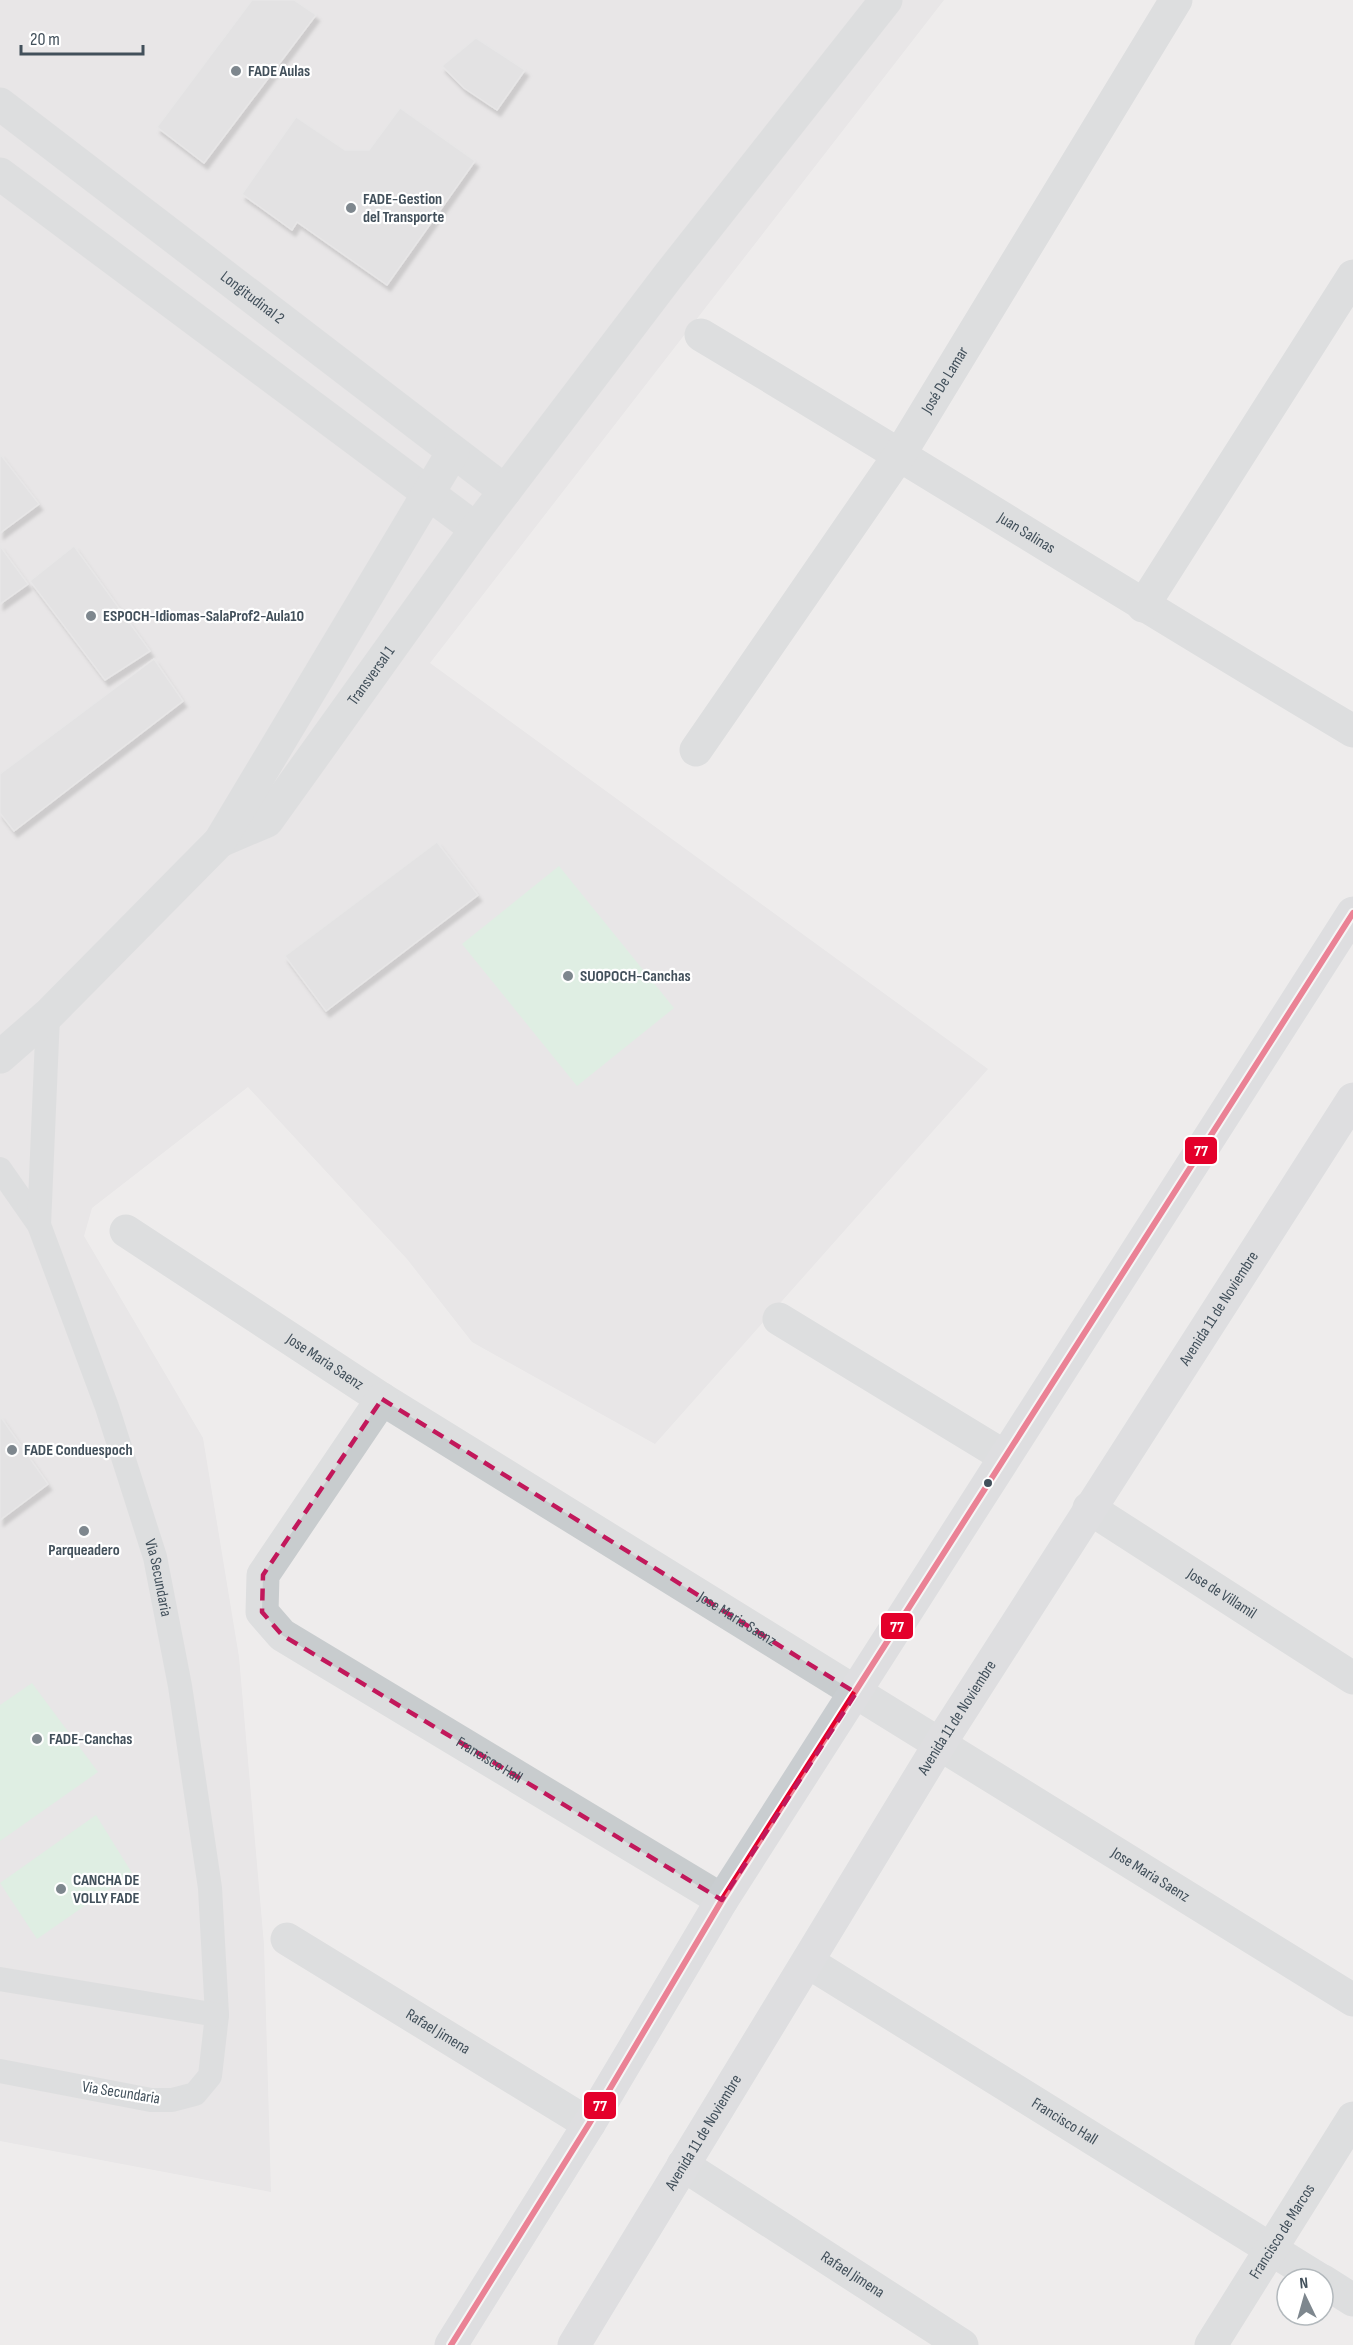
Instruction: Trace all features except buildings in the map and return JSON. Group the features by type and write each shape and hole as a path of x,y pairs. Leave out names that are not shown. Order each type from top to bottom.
{"main road":[{"path":"451,2345 589,2124 722,1900 1353,913"},
{"name":"Avenida 11 de Noviembre","path":"574,2345 939,1745 1353,1099"}],"street":[{"name":"Transversal 1","path":"220,841 267,821 476,529 669,275 886,0"},
{"name":"José De Lamar","path":"696,750 900,454 1176,0"},
{"name":"Longitudinal 2","path":"0,104 505,491"},
{"path":"0,174 476,529"},
{"path":"1143,606 1353,276"},
{"name":"Juan Salinas","path":"701,335 900,454 1143,606 1353,731"},
{"name":"Transversal 1","path":"0,1057 48,1015 220,841 453,452"},
{"name":"Jose Maria Saenz","path":"126,1231 382,1399 1353,2000"},
{"path":"779,1319 1004,1456"},
{"name":"Francisco Hall","path":"382,1399 262,1575 262,1612 282,1635 722,1900"},
{"name":"Jose de Villamil","path":"1089,1508 1353,1678"},
{"name":"Rafael Jimena","path":"287,1940 589,2124"},
{"name":"Francisco Hall","path":"808,1962 1300,2267"},
{"name":"Francisco de Marcos","path":"1211,2345 1353,2118"},
{"name":"Rafael Jimena","path":"683,2165 962,2345"},
{"name":"Francisco Hall","path":"1335,2289 1353,2300"}],"lane":[{"path":"39,1225 48,1015"},
{"name":"Via Secundaria","path":"0,1169 39,1225 107,1407 155,1557 180,1686 210,1888 217,2015 210,2076 195,2094 172,2100 151,2100 0,2071"},
{"path":"0,1979 217,2015"}],"highlighted area":[{"path":"382,1399 856,1693 722,1900 282,1635 262,1612 263,1575"}],"shaded area":[{"path":"0,0 944,0 430,663 988,1069 655,1444 472,1342 407,1259 248,1087 92,1208 84,1236 203,1438 239,1657 264,1945 271,2192 0,2141"}],"green space":[{"name":"SUOPOCH-Canchas","path":"559,866 674,1008 577,1086 462,944"},
{"name":"FADE-Canchas","path":"32,1683 98,1772 0,1841 0,1705"},
{"path":"96,1815 132,1873 37,1939 0,1883"}],"transit line":[{"name":"77","path":"451,2345 589,2124 722,1900 1353,913"}],"place":[{"name":"FADE Aulas","path":"236,71"},
{"name":"FADE-Gestion del Transporte","path":"351,208"},
{"name":"ESPOCH-Idiomas-SalaProf2-Aula10","path":"91,616"},
{"name":"SUOPOCH-Canchas","path":"568,976"},
{"name":"FADE Conduespoch","path":"12,1450"},
{"name":"Parqueadero","path":"84,1531"},
{"name":"FADE-Canchas","path":"37,1739"},
{"name":"CANCHA DE VOLLY FADE","path":"61,1889"}]}
